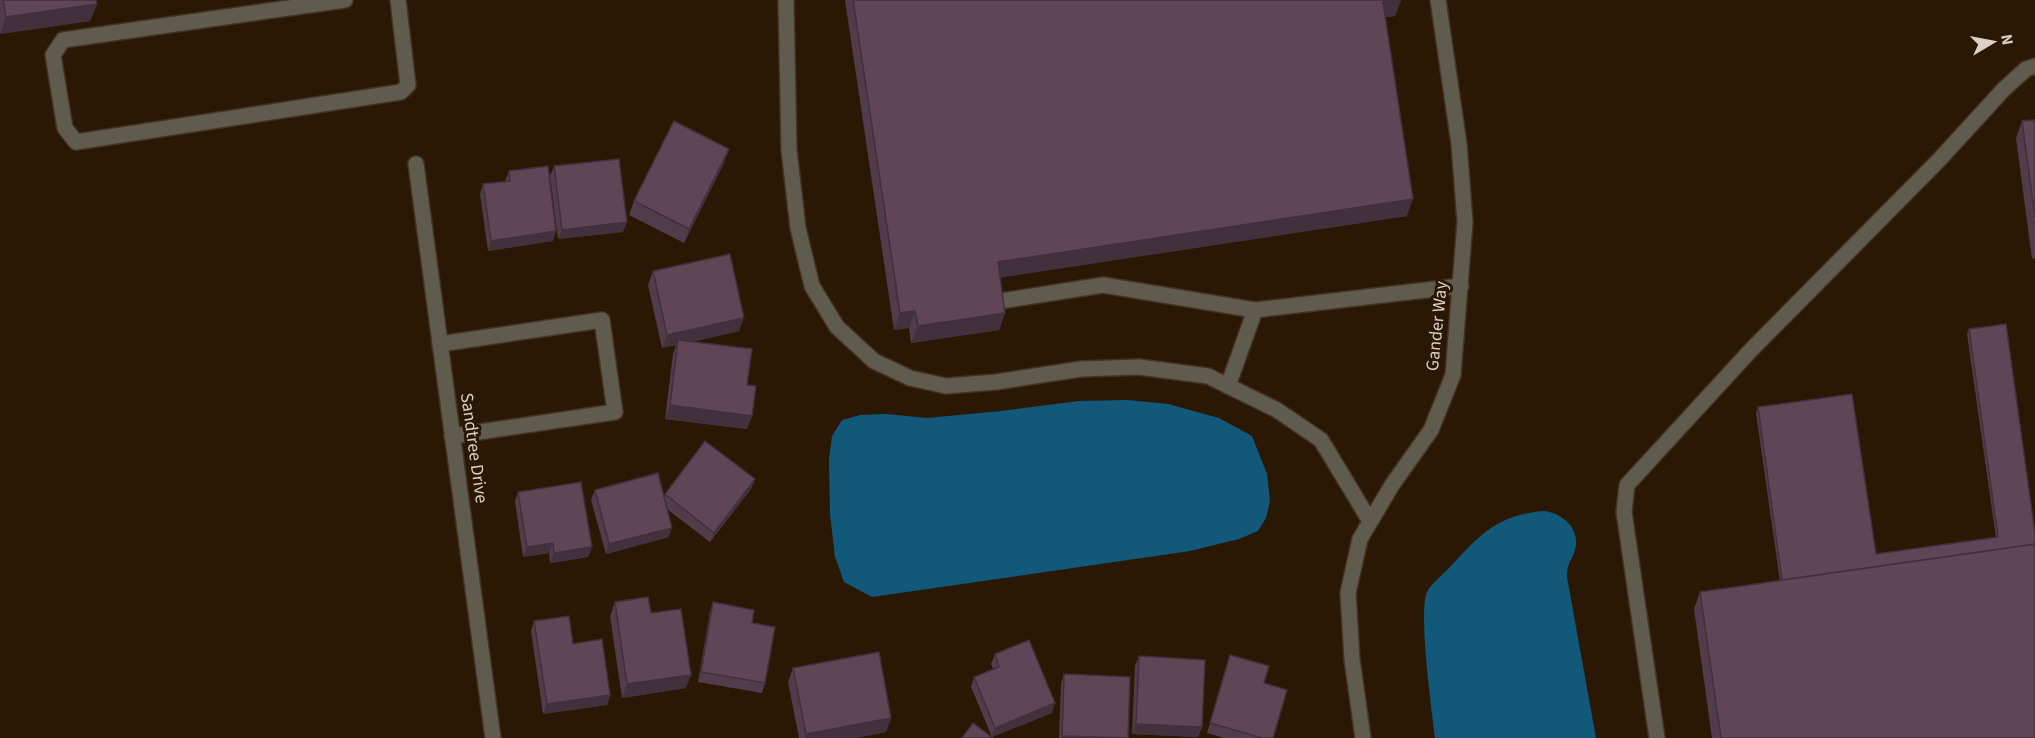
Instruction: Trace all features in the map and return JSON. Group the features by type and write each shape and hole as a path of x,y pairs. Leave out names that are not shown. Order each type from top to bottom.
{"street":[{"path":"345,0 63,40 53,55 65,128 76,142 401,92 408,85 398,0"},
{"path":"786,0 789,150 801,239 812,286 837,327 874,361 910,378 946,386 996,382 1081,369 1139,367 1208,376 1277,410 1321,440 1370,521"},
{"name":"Gander Way","path":"1363,738 1352,659 1347,593 1360,539 1392,485 1431,430 1453,375 1465,222 1460,154 1438,0"},
{"path":"1657,738 1624,512 1627,484 1751,350 1939,160 2003,90 2026,69 2035,66"},
{"name":"Sandtree Drive","path":"416,164 493,738"},
{"path":"995,302 1103,285 1255,310 1461,286"},
{"path":"1228,387 1255,310"},
{"path":"440,344 602,320 615,412 452,436"}],"water":[{"path":"1128,400 1168,404 1219,418 1252,436 1267,474 1270,501 1266,518 1258,531 1239,539 1190,551 872,597 844,582 835,557 830,514 829,459 832,436 842,420 860,415 886,414 927,418 1079,401"},
{"path":"1543,511 1556,514 1567,521 1576,538 1567,577 1596,738 1435,738 1425,640 1424,620 1427,592 1470,546 1490,529 1513,517"}],"building":[{"path":"3,0 96,0 97,4 6,17"},
{"path":"853,0 1395,0 1383,2 1413,199 998,262 1005,313 918,326 915,311 900,313"},
{"path":"2035,120 2035,217 2022,121"},
{"path":"674,121 729,149 689,229 634,201"},
{"path":"619,159 627,222 562,230 554,166"},
{"path":"548,166 556,231 491,241 483,184 510,181 509,171"},
{"path":"730,254 744,318 667,335 653,271"},
{"path":"2006,324 2035,544 1782,580 1758,407 1852,394 1876,554 1998,537 1969,329"},
{"path":"678,340 752,349 747,385 756,386 752,416 670,405"},
{"path":"705,441 755,479 714,533 665,494"},
{"path":"658,473 672,528 609,544 595,490"},
{"path":"581,482 592,547 554,553 553,543 527,547 518,492"},
{"path":"2035,544 2035,738 1721,738 1700,592"},
{"path":"648,597 651,613 681,609 691,675 627,684 615,602"},
{"path":"713,602 754,610 752,623 775,627 765,683 701,672"},
{"path":"569,616 573,644 602,639 610,695 547,704 534,621"},
{"path":"1029,640 1055,703 995,728 974,677 999,667 995,654"},
{"path":"879,652 891,718 806,734 793,668"},
{"path":"1230,655 1269,666 1264,683 1287,690 1273,738 1262,738 1210,723"},
{"path":"1139,656 1205,660 1202,727 1136,724"},
{"path":"1064,674 1130,677 1128,738 1062,736"},
{"path":"973,723 993,738 962,738"}]}
